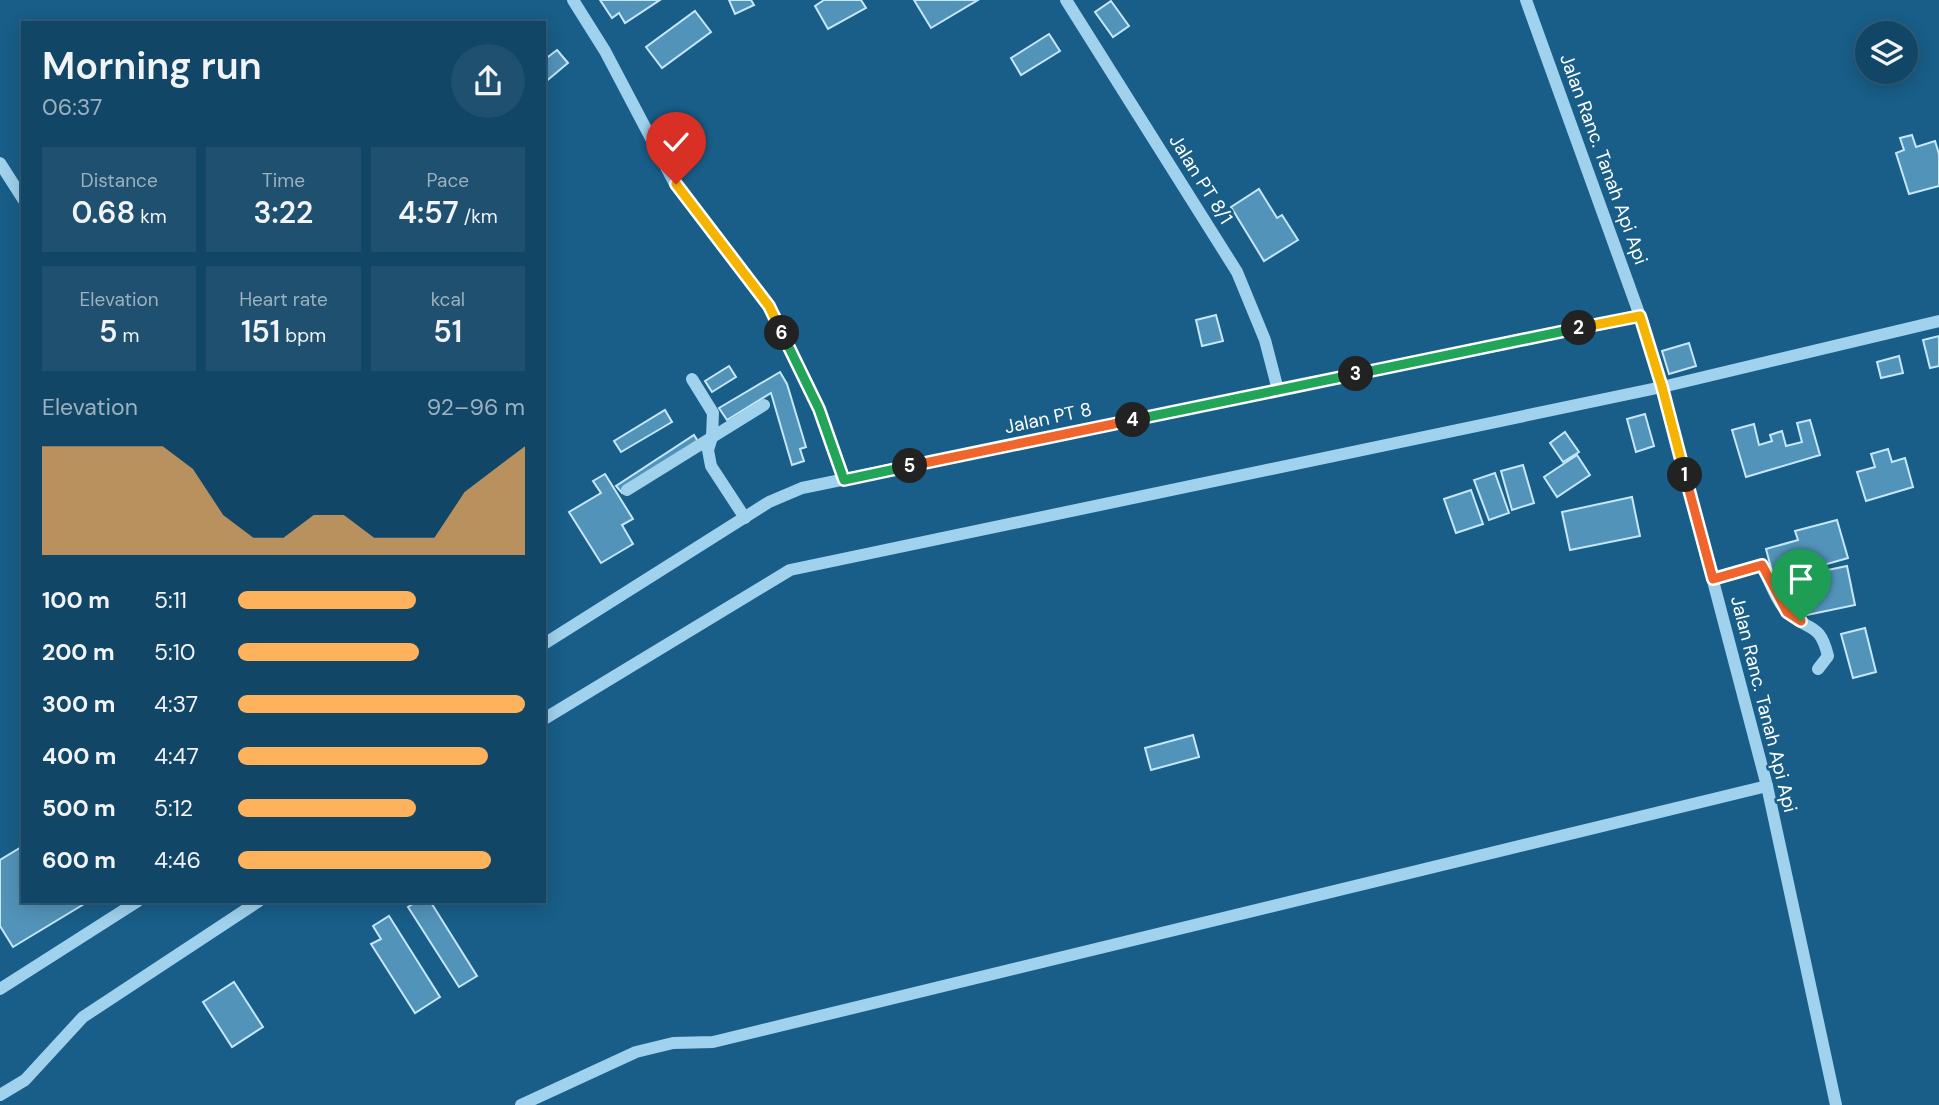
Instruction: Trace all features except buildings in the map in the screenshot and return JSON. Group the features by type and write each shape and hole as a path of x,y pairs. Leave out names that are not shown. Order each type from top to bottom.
{"street":[{"path":"573,0 603,47 676,184 769,306 819,409 844,480"},
{"name":"Jalan PT 8/1","path":"1066,0 1237,272 1265,340 1278,390"},
{"name":"Jalan Ranc. Tanah Api Api","path":"1526,0 1640,316 1662,387 1767,786 1836,1105"},
{"path":"0,163 21,196"},
{"name":"Jalan PT 8","path":"546,643 769,502 802,488 1640,316"},
{"path":"546,718 790,570 1662,387 1939,321"},
{"path":"692,379 713,413 712,437 708,450 711,466 745,518"},
{"path":"627,490 764,405"},
{"path":"1713,579 1762,565 1787,612 1812,626 1824,638 1828,656 1818,669"},
{"path":"521,1105 636,1052 673,1043 713,1042 1767,786"},
{"path":"0,989 135,903"},
{"path":"0,1095 24,1080 83,1017 256,903"}],"route":[{"path":"676,184 769,306 819,409 844,480 1640,316 1662,387 1713,579 1762,565 1787,612 1801,621"}]}
